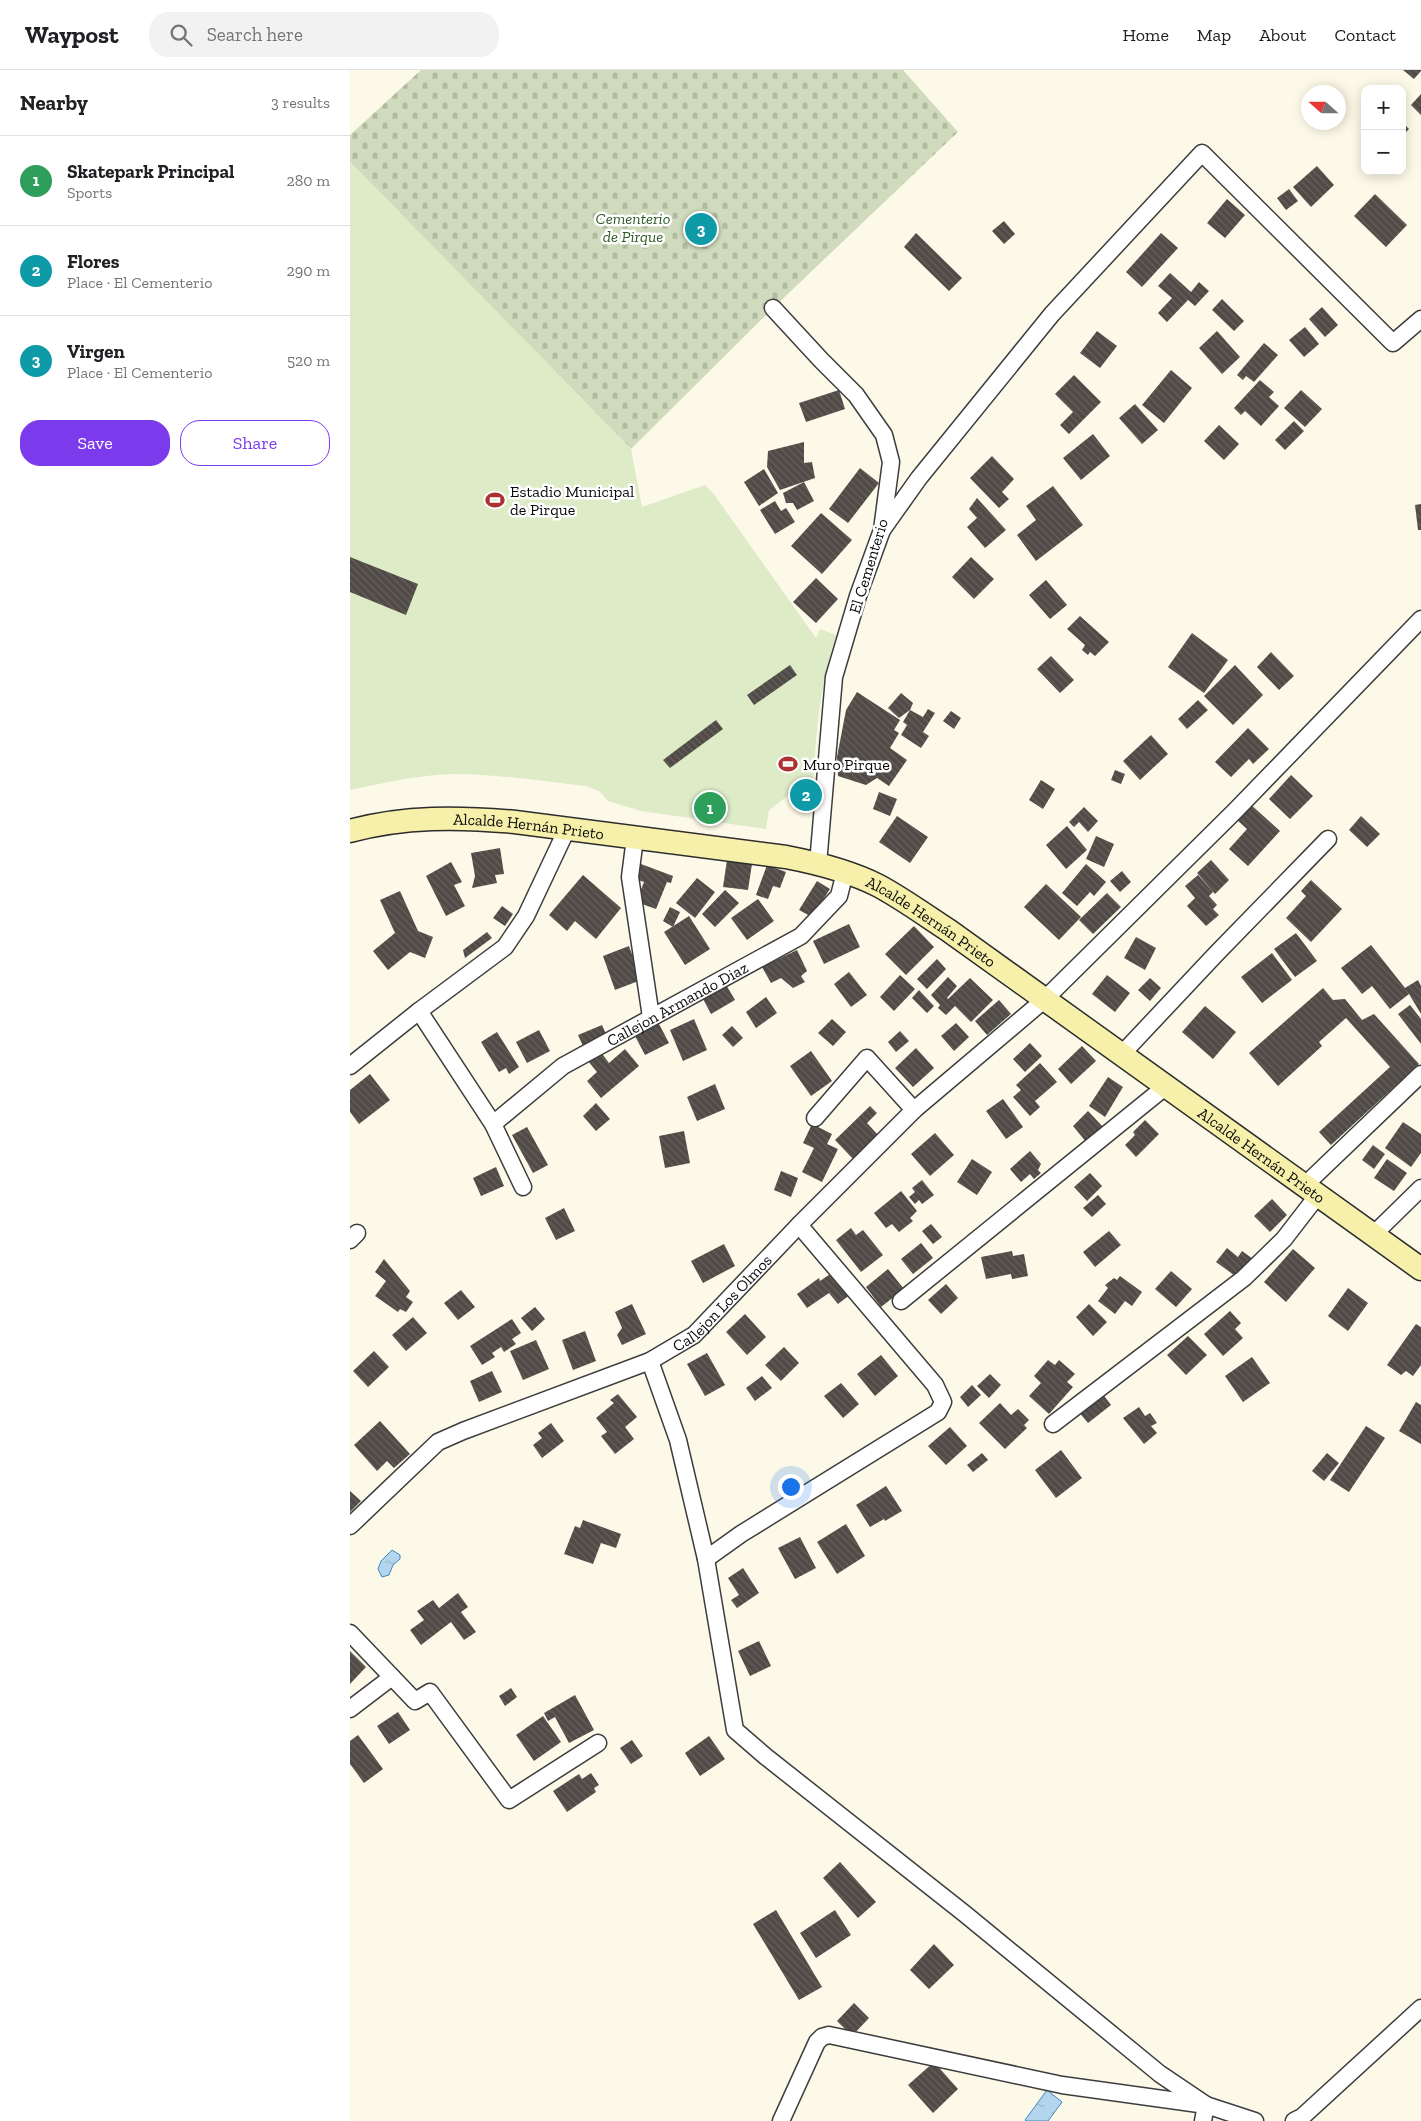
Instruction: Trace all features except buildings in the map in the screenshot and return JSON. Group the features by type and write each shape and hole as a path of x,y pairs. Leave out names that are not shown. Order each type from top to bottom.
{"main road":[{"name":"Alcalde Hernán Prieto","path":"350,831 393,822 448,818 515,822 786,857 845,872 890,893 948,930 1421,1269"}],"street":[{"path":"882,530 919,478 1052,314 1202,153 1393,343 1421,320"},
{"name":"El Cementerio","path":"773,308 856,395 884,435 891,462 882,530 858,596 834,677 818,864"},
{"name":"Callejon Los Olmos","path":"350,1526 438,1442 472,1427 650,1361 694,1335 799,1225 914,1110 1044,1000 1235,811 1421,619"},
{"path":"350,1066 505,946 526,916 567,829"},
{"path":"635,838 630,877 651,1017"},
{"path":"1121,1055 1328,839"},
{"name":"Callejon Armando Diaz","path":"493,1124 563,1066 800,936 839,896 845,872"},
{"path":"419,1011 493,1124 523,1187"},
{"path":"815,1118 867,1058 914,1110"},
{"path":"1053,1424 1244,1278 1284,1239 1312,1190 1421,1074"},
{"path":"901,1301 1165,1087"},
{"path":"1373,1235 1421,1188"},
{"path":"706,1559 741,1534 938,1412 943,1402 935,1385 799,1225"},
{"path":"650,1361 678,1440 706,1559 735,1730 765,1756 965,1914 1160,2074 1204,2113"},
{"path":"350,1633 415,1701 430,1692 509,1800 598,1743"},
{"path":"350,1709 392,1677"},
{"path":"1294,2121 1302,2117 1421,2008"},
{"path":"781,2121 817,2042 822,2037 829,2035 1062,2085 1255,2121"}],"green space":[{"name":"Cementerio de Pirque","path":"421,70 903,70 958,132 773,308 631,449 350,162 350,135"},
{"name":"Estadio Municipal de Pirque","path":"350,162 631,449 642,507 705,485 713,493 816,638 820,629 836,635 822,690 813,784 793,792 769,810 766,829 641,811 608,801 599,791 586,786 503,776 452,774 426,776 350,790"}],"water":[{"path":"392,1550 400,1555 400,1559 393,1565 389,1575 382,1577 378,1569 381,1561"},
{"path":"1047,2090 1062,2102 1048,2121 1026,2121 1025,2120"}],"place":[{"name":"Virgen","path":"701,229"},
{"name":"Estadio Municipal de Pirque","path":"495,500"},
{"name":"Muro Pirque","path":"788,764"},
{"name":"Flores","path":"806,795"},
{"name":"Skatepark Principal","path":"710,808"}]}
